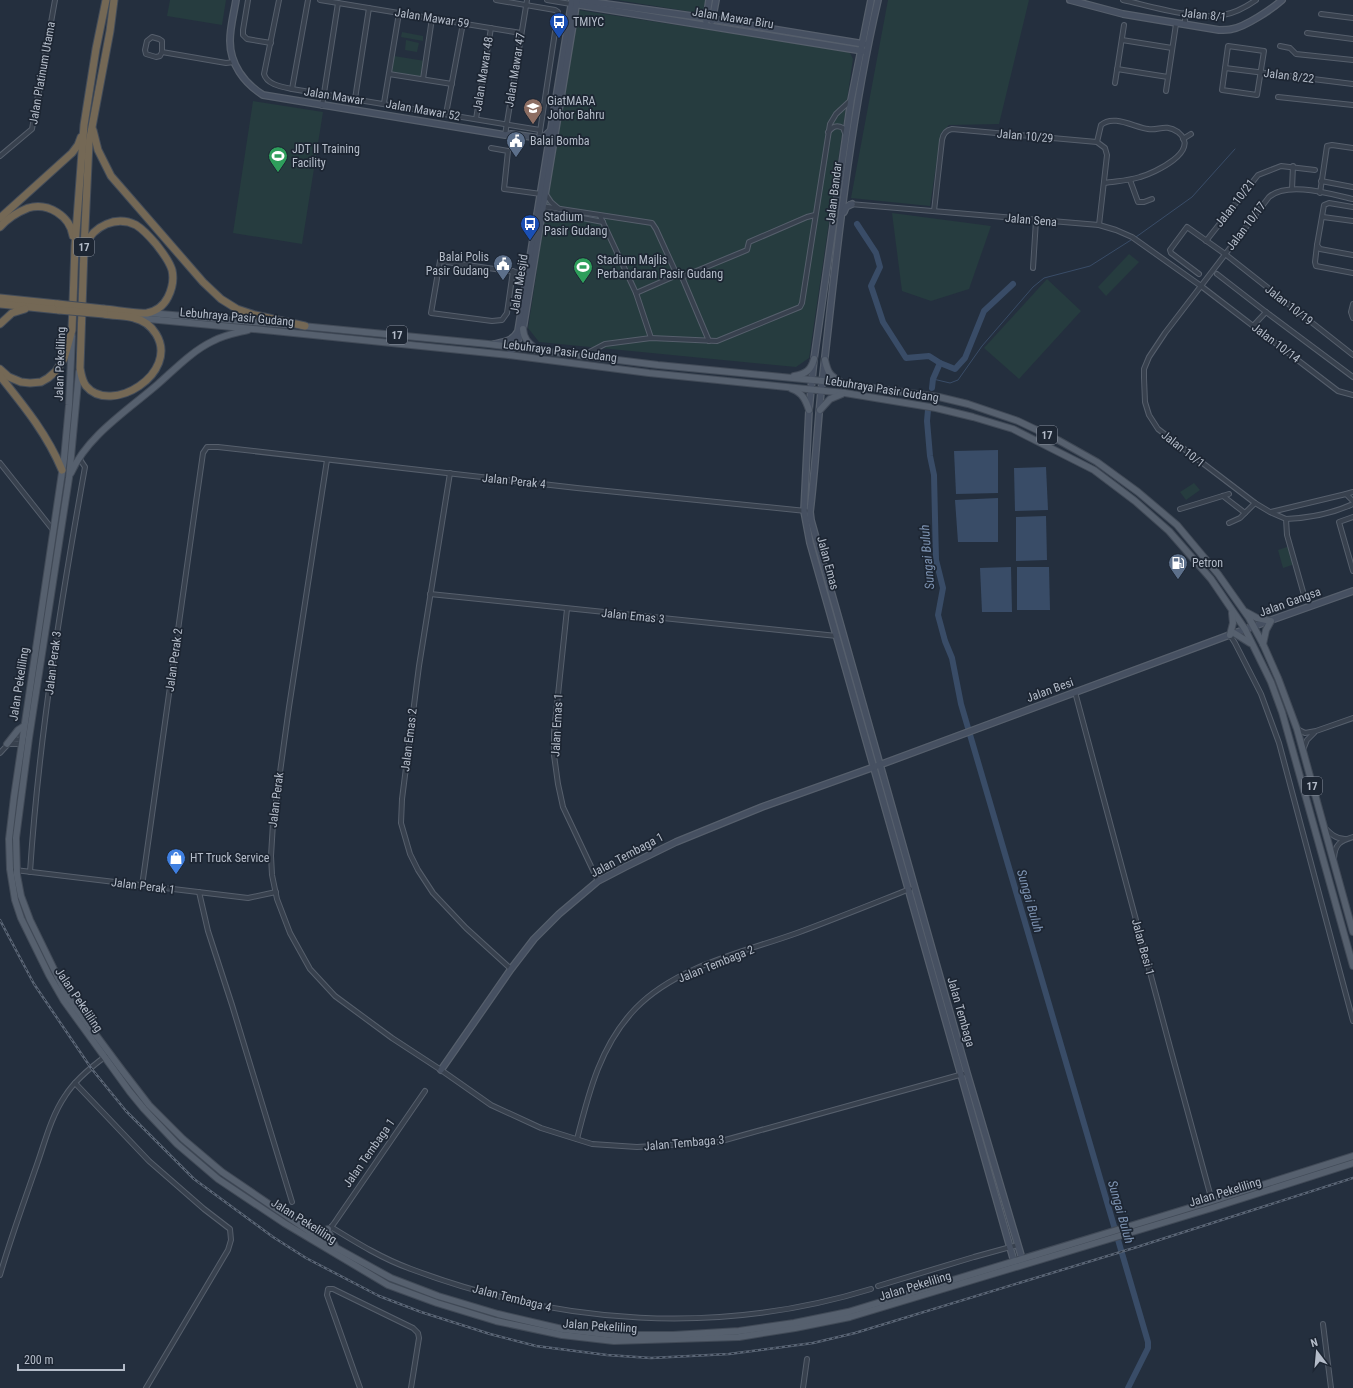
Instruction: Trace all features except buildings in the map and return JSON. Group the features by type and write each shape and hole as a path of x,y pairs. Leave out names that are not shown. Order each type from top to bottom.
{"highway":[{"name":"17","path":"75,246 84,125 106,0"},
{"name":"17","path":"80,368 89,144 110,31 114,0"},
{"path":"0,218 72,153 78,145 84,125"},
{"path":"92,126 98,150 111,176 203,282 221,299 237,309 255,315 305,326"},
{"path":"0,227 20,211 39,207 49,208 63,216 69,223 75,246"},
{"path":"84,249 91,234 102,225 117,221 136,225 148,236 164,255 172,270 173,276 171,289 164,303 160,308 147,313"},
{"name":"Jalan Pekeliling","path":"72,330 75,246"},
{"path":"0,294 17,300"},
{"path":"0,298 17,300"},
{"name":"17","path":"17,300 58,307"},
{"path":"0,304 33,307"},
{"name":"17","path":"33,307 58,307"},
{"path":"0,324 12,313 33,307"},
{"name":"Lebuhraya Pasir Gudang","path":"58,307 104,312 147,313"},
{"name":"Lebuhraya Pasir Gudang","path":"104,312 134,318"},
{"path":"80,368 86,386 95,392 106,396 113,396 128,391 142,384 153,374 160,360 160,342 150,327 134,318"},
{"path":"0,368 9,377 20,382 41,382 55,372 64,359 72,330"},
{"path":"0,376 26,408 47,439 62,470"}],"main road":[{"name":"Jalan Mawar","path":"236,0 230,38 234,62 245,81 263,95 322,106 506,135 510,138 539,140 551,143"},
{"path":"706,22 710,0"},
{"path":"712,23 716,0"},
{"name":"Jalan Bandar","path":"822,391 847,173 867,52 865,44 871,0"},
{"name":"Jalan Bandar","path":"814,359 851,100 860,51 865,44 878,0"},
{"name":"Jalan 8/1","path":"1070,0 1123,14 1219,30 1232,29 1243,25 1272,8 1282,0"},
{"name":"Jalan Mawar Biru","path":"575,2 712,23 867,52"},
{"name":"Jalan Mesjid","path":"543,194 546,156 551,143 550,131 575,2"},
{"name":"Jalan Mesjid","path":"509,355 521,336 523,329 540,208 575,2"},
{"name":"Jalan Mawar Biru","path":"712,23 865,44"},
{"path":"849,49 853,53 857,67"},
{"path":"546,156 539,140 550,131"},
{"path":"835,216 839,206 843,204 839,200 838,189"},
{"path":"842,216 846,207 852,204"},
{"name":"Jalan Mesjid","path":"488,344 505,342 516,336 518,331 541,220 540,208"},
{"name":"Lebuhraya Pasir Gudang","path":"147,313 239,322 305,326 488,344 658,365 823,381 939,397 968,404 1018,421 1058,440 1097,462 1119,477 1177,526 1215,569 1245,611 1284,692 1297,729 1353,932"},
{"name":"Lebuhraya Pasir Gudang","path":"134,318 509,355 649,373 845,393 936,408 1013,429 1094,470 1135,501 1169,531 1210,579 1253,645 1271,682 1285,720 1353,966"},
{"path":"69,478 79,458 99,434 193,354 222,337 254,329"},
{"path":"523,329 526,341 537,350"},
{"name":"Jalan Pekeliling","path":"72,330 69,405 62,470 24,726 25,742 16,838 17,870 21,896 40,943 67,996 144,1109 177,1144 218,1179 284,1223 338,1249 391,1278 438,1296 498,1314 562,1329 613,1335 673,1335 739,1331 794,1323 848,1312 1302,1180 1353,1163"},
{"path":"441,348 444,343 442,340"},
{"path":"785,377 807,372 814,359"},
{"name":"Jalan Emas","path":"814,359 809,410 807,512 810,543 874,767"},
{"path":"826,360 827,369 830,375 845,385"},
{"name":"Jalan Pekeliling","path":"80,368 69,478 10,839 10,869 19,911 34,947 64,1001 149,1105 183,1139 222,1172 310,1232 322,1242 388,1285 436,1303 496,1321 562,1335 614,1341 739,1337 850,1317 1015,1264"},
{"path":"786,387 797,391 802,395 806,400 809,410"},
{"name":"Jalan Emas","path":"822,391 807,512 813,528 880,765"},
{"path":"820,410 830,399 845,393"},
{"name":"Jalan Gangsa","path":"1232,634 1353,591"},
{"path":"1232,611 1232,634 1244,638 1253,645"},
{"path":"1245,611 1253,617 1271,621 1266,630 1262,644"},
{"name":"Jalan Besi","path":"874,767 1232,634"},
{"path":"7,744 15,733 24,726"},
{"name":"Jalan Tembaga","path":"880,765 912,889 1015,1264"},
{"name":"Jalan Tembaga","path":"874,767 912,889"},
{"name":"Jalan Tembaga 1","path":"441,1070 511,969 534,939 559,914 598,881 648,855 704,830 762,807 874,767"},
{"name":"Jalan Tembaga","path":"964,1074 1023,1262"},
{"name":"Jalan Pekeliling","path":"1131,1229 1212,1201 1353,1156"},
{"path":"1299,1173 1302,1180"},
{"path":"310,1232 329,1230 332,1242 338,1249"}],"street":[{"name":"Jalan Platinum Utama","path":"0,156 32,129 55,0"},
{"path":"248,0 243,30 244,35 247,39 270,43 279,0"},
{"path":"292,89 308,0"},
{"name":"Jalan Mawar 59","path":"320,0 521,33"},
{"path":"496,0 526,2 558,11 539,140"},
{"path":"547,0 575,2"},
{"path":"1123,0 1185,13 1209,16 1222,15 1240,10 1256,0"},
{"name":"Jalan Mawar 47","path":"506,135 506,124 526,2"},
{"path":"322,106 338,3"},
{"path":"355,99 369,8"},
{"path":"384,103 399,13"},
{"path":"1184,25 1185,13"},
{"path":"1321,14 1353,18"},
{"path":"422,79 432,18"},
{"path":"446,114 463,23"},
{"path":"1166,91 1176,24"},
{"path":"1115,83 1124,25"},
{"name":"Jalan Mawar 48","path":"476,119 491,28"},
{"path":"1306,33 1353,39"},
{"path":"152,38 162,41 162,52 160,56 156,57 146,54 145,50 147,41 152,38"},
{"path":"1122,40 1172,48"},
{"name":"Jalan Mawar 52","path":"270,43 264,74 265,78 268,81 292,89 540,130"},
{"path":"1228,46 1263,50 1258,94 1256,95 1222,90 1225,68 1228,46"},
{"path":"1280,46 1290,48 1296,54 1353,60"},
{"path":"162,52 226,63 234,62"},
{"name":"Jalan 8/22","path":"1225,68 1353,84"},
{"path":"1117,69 1168,77"},
{"path":"389,74 452,84"},
{"path":"1278,97 1353,105"},
{"path":"582,356 605,344 651,338 709,341 722,340 800,307 802,303 828,132 832,119 851,100"},
{"path":"1099,225 1107,151 1097,142 1101,124 1109,120 1149,129 1161,127 1170,128 1178,132 1183,140 1183,148 1173,160 1150,173 1130,180 1104,183"},
{"path":"828,132 833,127 838,126 844,129 846,137"},
{"name":"Jalan 10/29","path":"934,211 942,140 944,134 948,130 952,129 1097,142"},
{"path":"1183,140 1191,134"},
{"path":"1320,193 1327,146 1332,145 1353,148"},
{"path":"491,148 508,151 504,189 543,194 560,210"},
{"name":"Jalan 10/21","path":"1206,241 1257,175 1281,166 1293,166 1315,170"},
{"path":"1292,188 1293,166"},
{"path":"1130,180 1138,202 1144,202 1152,199"},
{"path":"1321,181 1353,187"},
{"name":"Jalan 10/17","path":"1201,286 1267,199 1273,194 1292,188 1353,199"},
{"name":"Jalan Sena","path":"843,204 1099,225 1132,237 1201,286"},
{"path":"1353,207 1324,205 1315,262 1316,266 1353,273"},
{"path":"540,208 652,223 677,275 682,278 709,341"},
{"path":"540,208 553,213 603,222"},
{"path":"541,220 547,215 553,213"},
{"path":"682,278 747,250 749,242 815,215"},
{"path":"600,216 636,293 651,338"},
{"path":"1323,217 1353,221"},
{"path":"1033,268 1036,220"},
{"name":"Jalan 10/19","path":"1199,274 1171,253 1170,249 1187,227 1225,254 1353,355"},
{"path":"1317,245 1320,249 1353,255"},
{"path":"513,271 507,313 502,320 492,321 431,313 440,260 513,271 530,274"},
{"path":"1217,274 1353,377"},
{"path":"636,293 677,275"},
{"name":"Jalan 10/14","path":"1201,286 1338,391 1353,395"},
{"name":"Jalan 10/1","path":"1201,286 1165,333 1149,357 1144,369 1146,407 1152,422 1158,429 1255,502 1270,512 1286,519 1325,515 1353,504"},
{"path":"1353,304 1351,312 1353,318"},
{"path":"1254,326 1266,312"},
{"name":"Jalan Perak 2","path":"142,886 203,453 207,447 218,447"},
{"name":"Jalan Perak 4","path":"218,447 807,512"},
{"name":"Jalan Perak 3","path":"30,872 34,814 60,612 85,468 79,458"},
{"name":"Jalan Perak","path":"328,460 289,707 273,823 271,856 272,875 277,900 293,940 310,969 335,996 392,1038 441,1070"},
{"path":"0,463 53,530"},
{"name":"Jalan Emas 2","path":"450,473 419,666 402,799 401,822 410,854 415,865 433,893 466,928 511,969"},
{"path":"1270,512 1353,492"},
{"path":"1180,509 1229,494"},
{"path":"1346,494 1353,501"},
{"path":"1223,496 1245,513"},
{"path":"1229,523 1240,518 1255,502"},
{"path":"1353,517 1340,521 1339,523 1353,571"},
{"path":"1286,519 1287,535 1304,595"},
{"name":"Jalan Emas 3","path":"430,594 837,636"},
{"name":"Jalan Emas 1","path":"567,609 554,733 554,755 563,807 598,881"},
{"path":"1232,634 1235,643 1261,694 1279,743 1353,1020"},
{"name":"Jalan Besi 1","path":"1075,692 1212,1201"},
{"path":"1297,729 1305,733 1316,732 1353,718"},
{"path":"1303,751 1307,740 1316,732"},
{"path":"0,753 7,744 25,742"},
{"path":"1323,826 1335,837 1347,839"},
{"path":"1333,863 1337,845 1340,842 1353,837"},
{"name":"Jalan Perak 1","path":"10,869 248,898 276,892"},
{"name":"Jalan Tembaga 2","path":"577,1139 593,1081 600,1062 624,1023 636,1008 654,993 669,983 706,965 912,889"},
{"path":"199,892 208,931 292,1202"},
{"path":"0,1275 51,1125 62,1102 75,1083 107,1055"},
{"name":"Jalan Tembaga 3","path":"441,1070 491,1105 541,1128 592,1144 637,1147 718,1142 964,1074"},
{"path":"75,1083 149,1160 204,1209 230,1229 231,1235 228,1250 146,1388"},
{"name":"Jalan Tembaga 1","path":"322,1242 426,1091"},
{"name":"Jalan Tembaga 4","path":"329,1230 411,1269 457,1284 526,1303 599,1315 685,1319 732,1317 806,1306 871,1289"},
{"path":"878,1286 1018,1245"},
{"path":"360,1388 327,1295 328,1289 333,1289 416,1330 419,1338 411,1388"},
{"path":"1323,1324 1331,1388"},
{"path":"803,1388 807,1359"}],"green space":[{"path":"170,0 226,0 222,25 167,16"},
{"path":"617,0 707,0 705,14"},
{"path":"888,0 1029,0 999,124 949,125 941,133 930,206 851,198"},
{"path":"578,10 849,51 853,59 809,358 796,367 539,342 528,328 537,270 536,268"},
{"path":"402,32 423,36 423,41 401,37"},
{"path":"406,40 419,43 417,52 405,50"},
{"path":"394,56 425,61 421,77 392,72"},
{"name":"JDT II Training Facility","path":"253,101 323,112 302,244 233,233"},
{"path":"892,213 991,226 969,289 931,301 902,291"},
{"path":"1129,254 1139,262 1106,296 1098,287"},
{"path":"1047,279 1081,311 1019,379 984,348"},
{"path":"1194,483 1200,490 1186,500 1180,492"},
{"path":"1290,546 1295,564 1283,568 1278,550"}],"water":[{"path":"998,450 998,493 956,494 954,451"},
{"path":"1046,467 1048,510 1015,511 1014,468"},
{"path":"998,498 998,542 958,542 955,500"},
{"path":"1046,516 1047,560 1016,561 1016,517"},
{"path":"1011,567 1012,612 982,612 980,568"},
{"path":"1017,567 1049,567 1050,610 1017,610"}],"waterway":[{"path":"1136,237 1192,197 1235,149"},
{"name":"Sungai Buluh","path":"857,224 876,253 880,267 871,286 883,322 906,358 929,356 940,363 933,379 932,388"},
{"path":"933,379 950,383 958,380 982,346 1033,287 1044,278 1090,266 1131,240"},
{"path":"940,363 955,369 965,358 984,311 1013,284"},
{"name":"Sungai Buluh","path":"928,410 927,421 930,456 934,475 936,560 943,588 938,615 945,641 952,658 961,704 1148,1342 1148,1348 1128,1388"}],"railway":[{"path":"0,920 34,984 91,1068 126,1111 194,1179 273,1237 306,1258 379,1296 421,1312 490,1334 536,1346 607,1355 651,1358 729,1354 813,1343 855,1333 1137,1247 1353,1178"}],"place":[{"name":"TMIYC","path":"559,39"},
{"name":"GiatMARA Johor Bahru","path":"533,125"},
{"name":"Balai Bomba","path":"516,158"},
{"name":"JDT II Training Facility","path":"278,173"},
{"name":"Stadium Pasir Gudang","path":"530,241"},
{"name":"Balai Polis Pasir Gudang","path":"503,281"},
{"name":"Stadium Majlis Perbandaran Pasir Gudang","path":"583,284"},
{"name":"Petron","path":"1178,580"},
{"name":"HT Truck Service","path":"176,875"}]}
